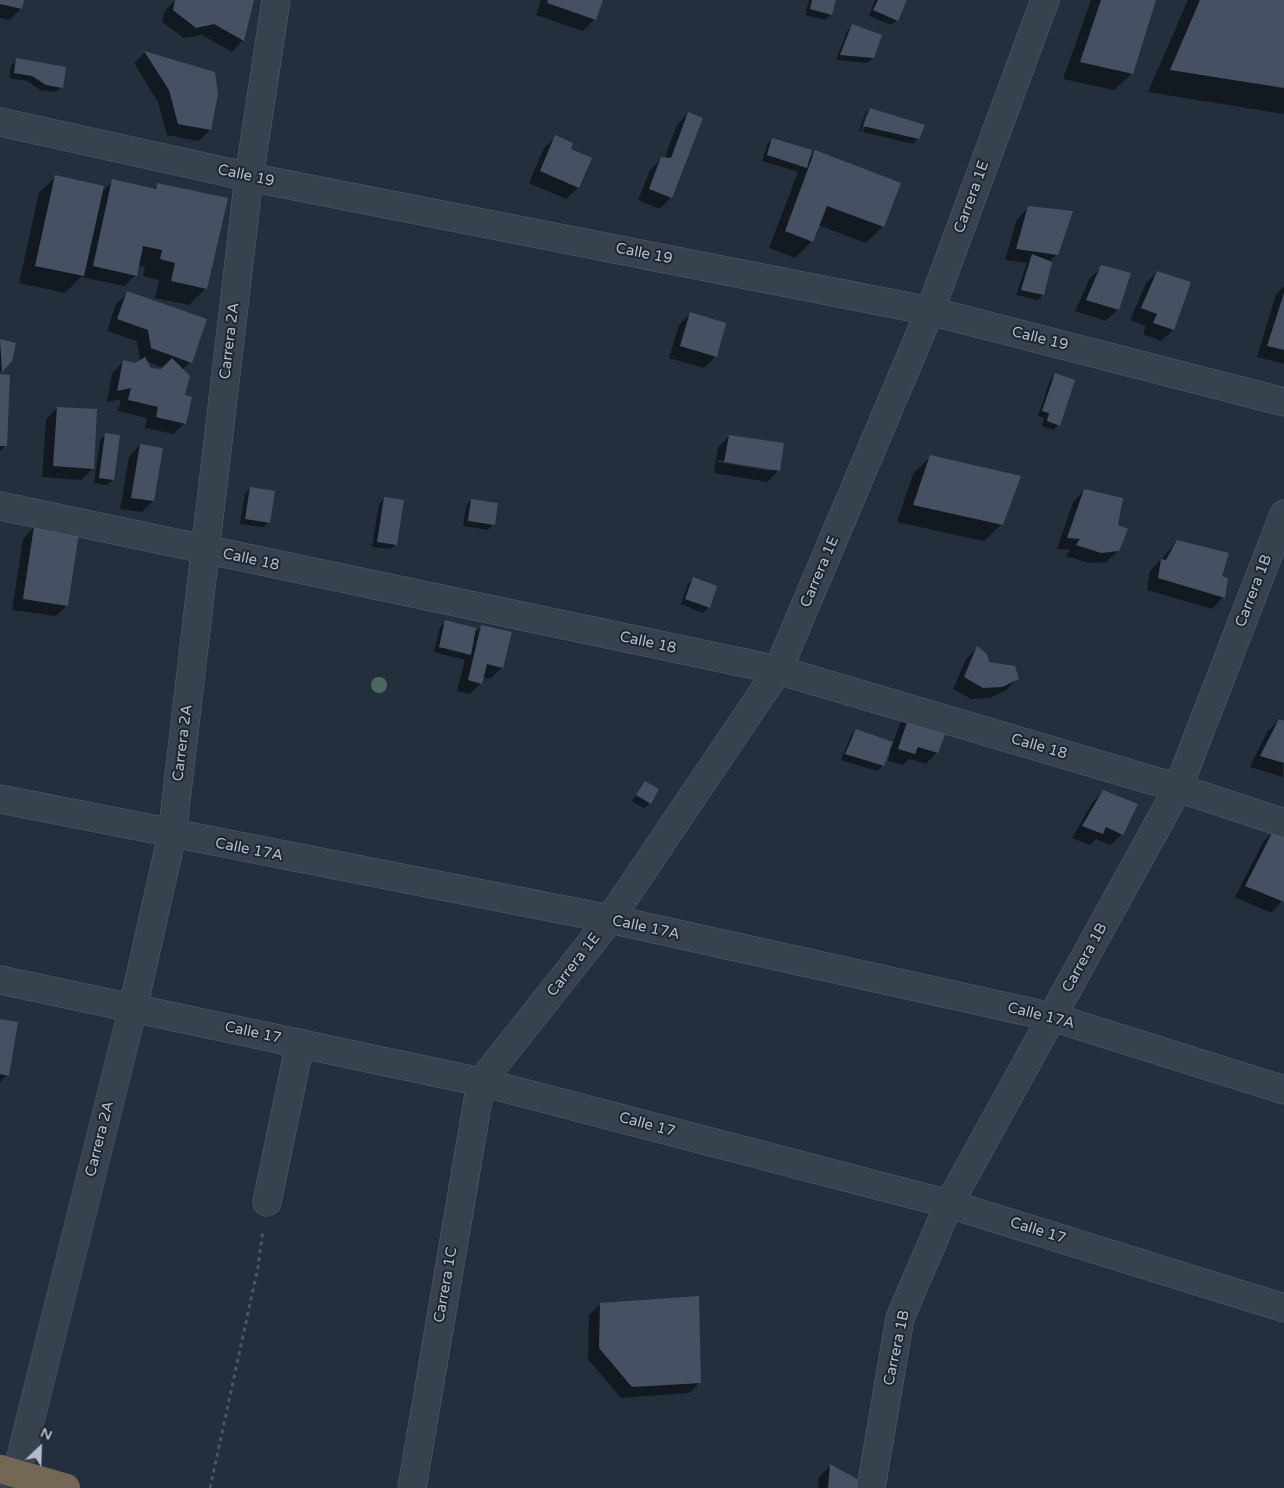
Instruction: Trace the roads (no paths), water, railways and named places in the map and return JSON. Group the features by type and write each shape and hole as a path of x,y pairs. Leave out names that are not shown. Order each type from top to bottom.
{"highway":[{"path":"9,1477 66,1488"}],"street":[{"name":"Carrera 2A","path":"9,1477 133,1008 172,835 249,177 276,0"},
{"name":"Carrera 1E","path":"481,1082 610,919 778,670 930,311 1045,0"},
{"name":"Calle 19","path":"0,122 249,177 930,311 1284,402"},
{"name":"Calle 18","path":"0,506 778,670 1178,788 1284,823"},
{"name":"Carrera 1B","path":"871,1488 900,1318 949,1204 1178,788 1284,514"},
{"name":"Calle 17A","path":"0,800 610,919 1052,1017 1284,1090"},
{"name":"Calle 17","path":"0,980 300,1042 481,1082 949,1204 1284,1308"},
{"path":"268,1202 300,1042"},
{"name":"Carrera 1C","path":"412,1488 481,1082"}]}
